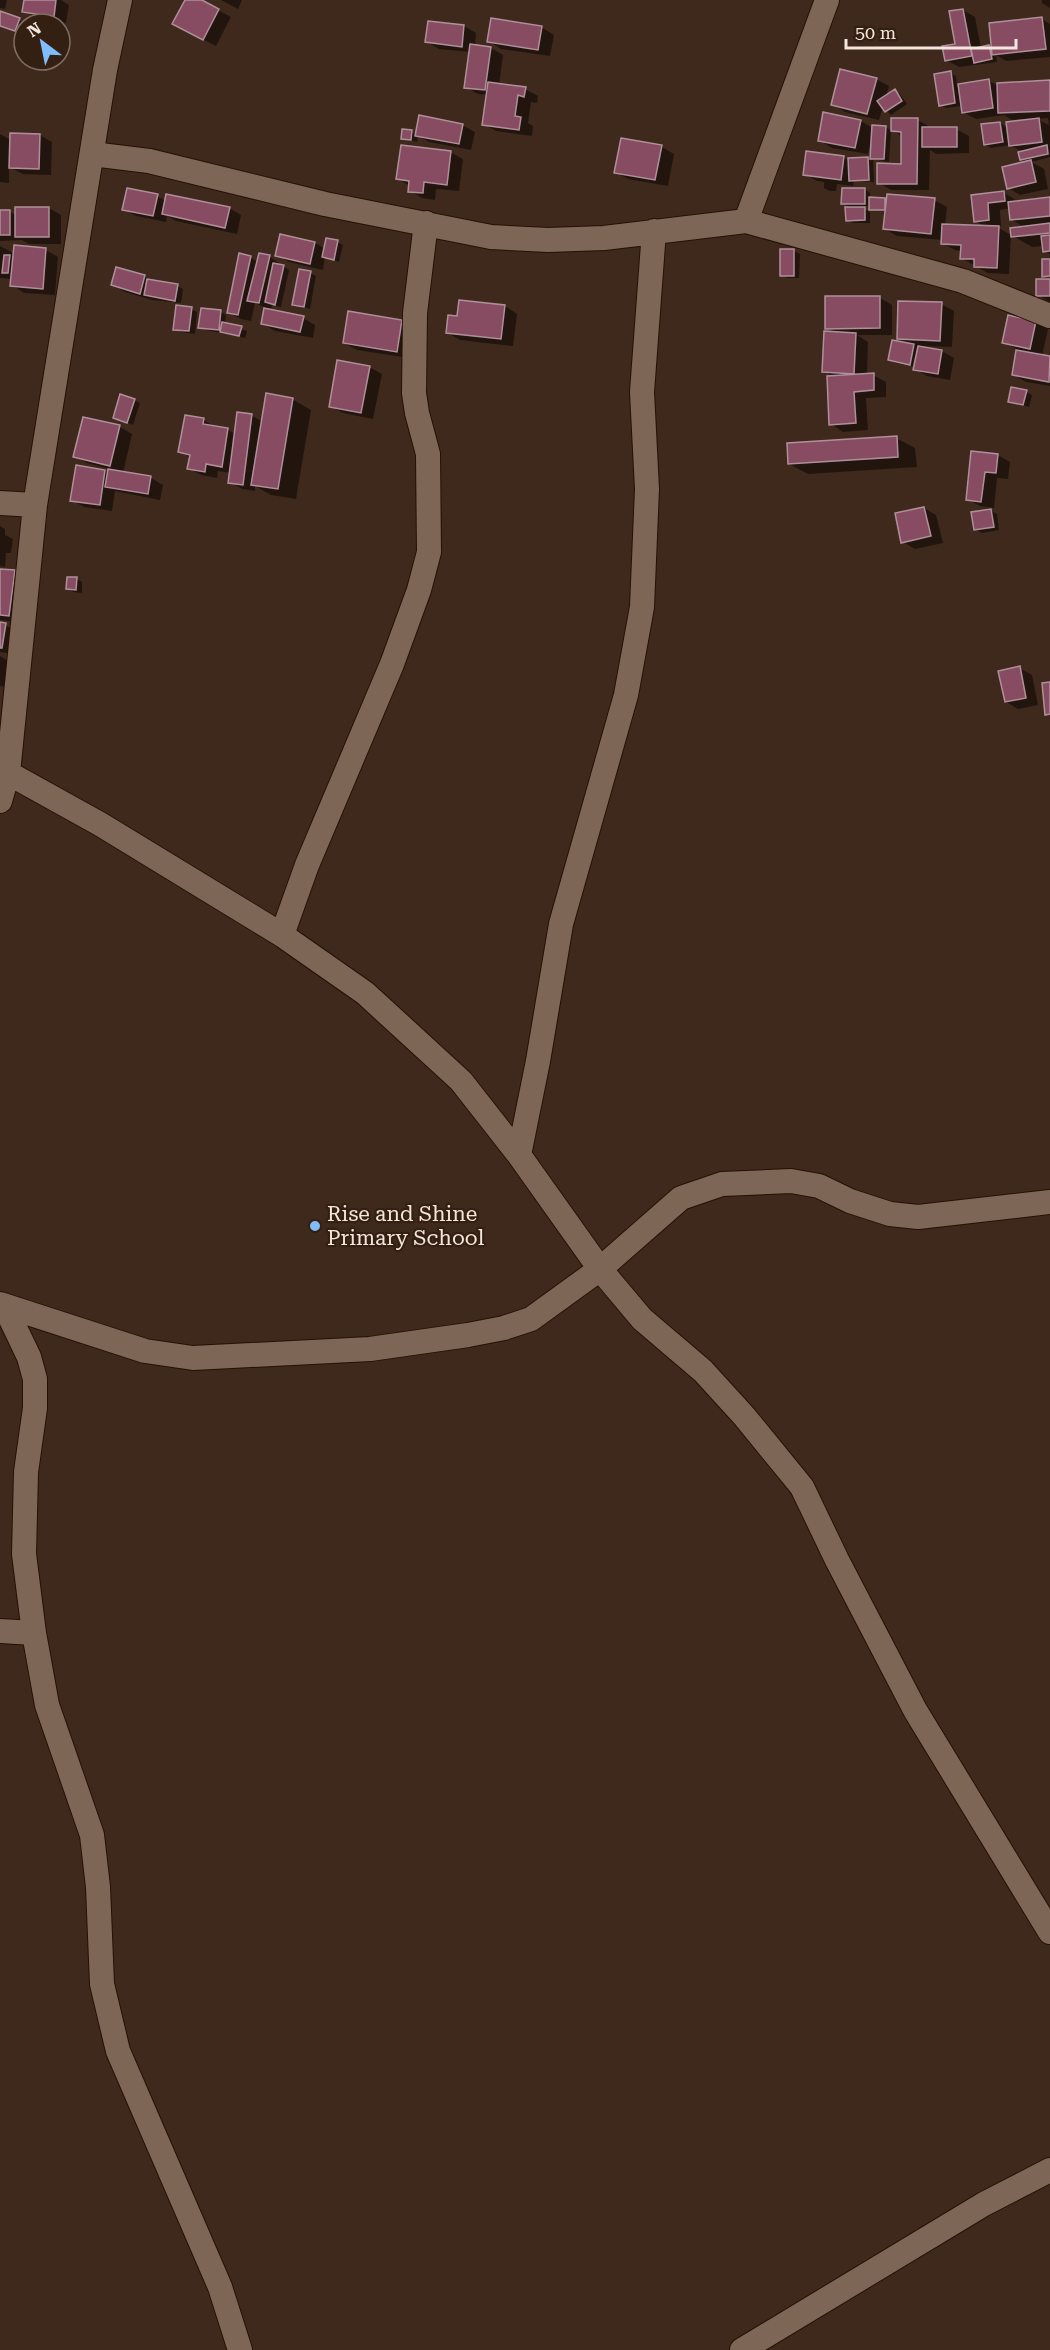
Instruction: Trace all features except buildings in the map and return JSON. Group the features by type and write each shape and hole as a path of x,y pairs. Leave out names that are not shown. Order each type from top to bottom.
{"street":[{"path":"0,801 8,773 35,505 105,70 120,0"},
{"path":"746,221 827,0"},
{"path":"92,154 149,161 325,204 491,237 548,240 604,238 746,221 963,281 1050,316"},
{"path":"282,935 307,865 392,664 419,590 429,552 428,454 414,393 415,313 426,223"},
{"path":"519,1155 538,1061 561,924 626,695 642,607 647,489 642,392 654,231"},
{"path":"0,503 35,505"},
{"path":"8,773 100,824 282,935 365,993 461,1081 519,1155 600,1269 642,1319 703,1371 744,1416 802,1487 915,1710 1050,1932"},
{"path":"2,1304 145,1351 193,1358 370,1349 468,1335 504,1328 531,1319 600,1269 681,1198 722,1184 800,1183 819,1186 850,1201 890,1214 918,1217 1050,1202"},
{"path":"2,1304 29,1357 35,1379 35,1408 26,1472 24,1554 34,1633 47,1705 92,1835 98,1887 102,1984 118,2051 220,2287 240,2350"},
{"path":"0,1631 34,1633"},
{"path":"742,2350 984,2204 1050,2170"}],"place":[{"name":"Rise and Shine Primary School","path":"315,1226"}]}
